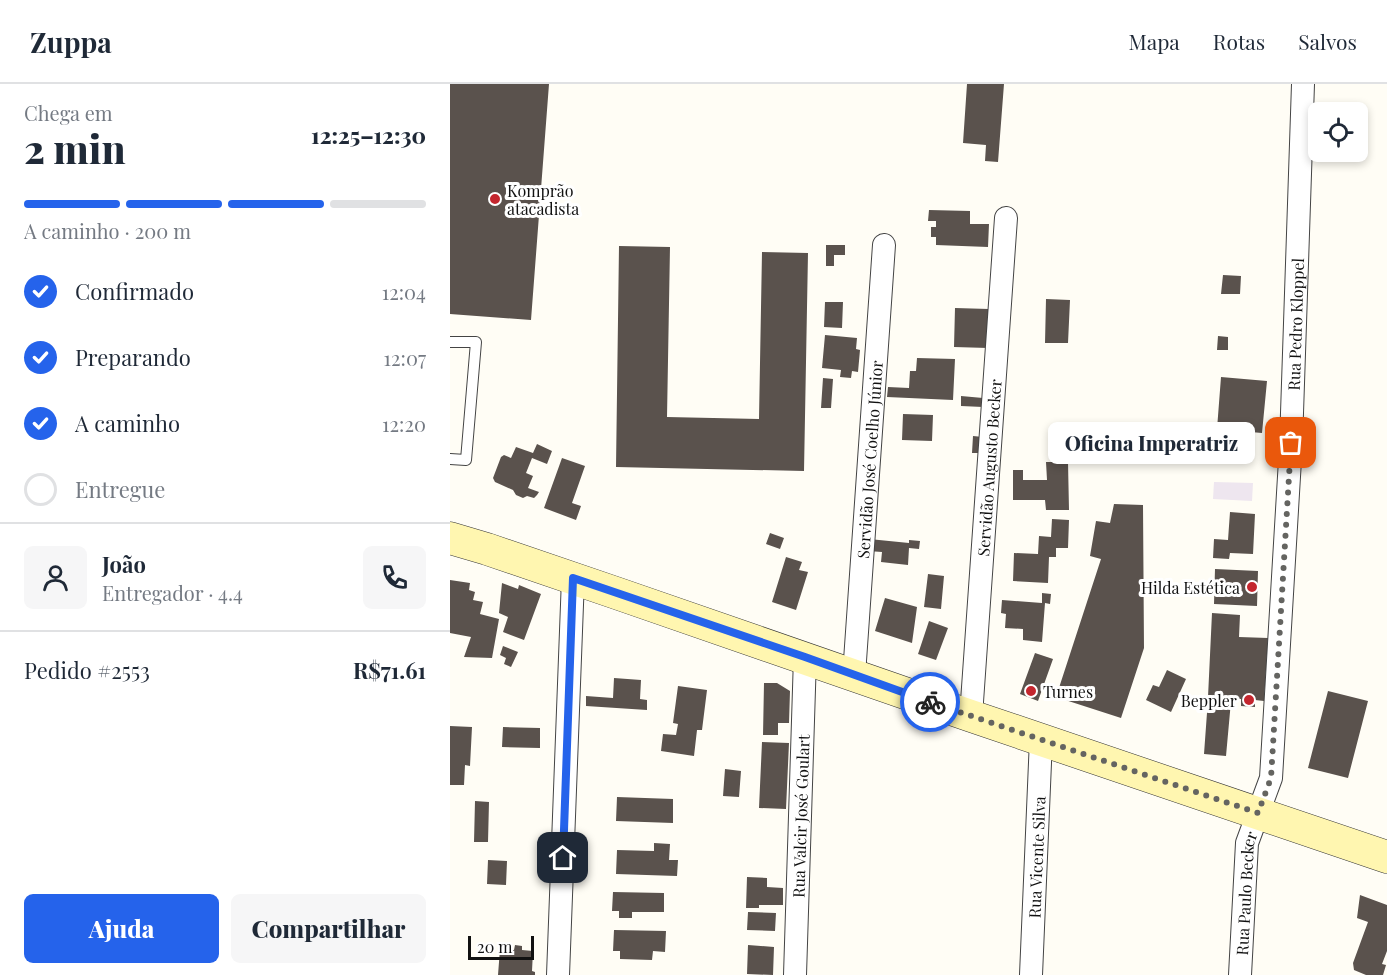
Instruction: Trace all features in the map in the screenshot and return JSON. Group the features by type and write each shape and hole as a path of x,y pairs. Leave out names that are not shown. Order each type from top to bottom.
{"main road":[{"path":"450,538 1387,857"}],"street":[{"name":"Rua Pedro Kloppel","path":"1258,813 1271,778 1291,443 1304,84"},
{"name":"Servidão Augusto Becker","path":"971,716 1006,218"},
{"name":"Servidão José Coelho Júnior","path":"854,675 884,245"},
{"path":"558,975 573,578"},
{"name":"Rua Valcir José Goulart","path":"795,975 805,657"},
{"name":"Rua Vicente Silva","path":"1030,975 1041,739"},
{"name":"Rua Paulo Becker","path":"1240,975 1247,843 1258,813"}],"lane":[{"path":"450,342 476,342 465,460 450,459"}],"shaded area":[{"path":"1214,482 1253,483 1252,501 1213,499"}],"building":[{"name":"Komprão atacadista","path":"450,84 549,84 531,320 450,314"},
{"path":"967,84 1004,84 998,162 985,161 986,145 963,143"},
{"path":"929,210 970,211 970,224 989,224 988,247 936,245 936,237 931,237 931,227 936,227 936,221 928,221"},
{"path":"826,245 845,245 845,255 834,255 834,266 826,266"},
{"path":"619,246 670,247 667,417 759,419 762,252 808,253 804,471 616,467"},
{"path":"1223,275 1241,276 1240,294 1221,294"},
{"path":"1046,299 1070,300 1068,343 1045,343"},
{"path":"825,302 843,302 842,328 824,327"},
{"path":"955,308 989,309 988,348 954,347"},
{"path":"825,335 857,338 856,349 860,350 858,372 852,371 851,378 840,377 841,370 822,368"},
{"path":"1218,336 1228,337 1228,350 1217,350"},
{"path":"917,358 955,359 953,400 887,397 888,387 909,388 910,371 916,371"},
{"path":"1221,377 1267,381 1262,433 1217,429"},
{"path":"823,378 833,379 831,408 821,408"},
{"path":"961,396 983,398 983,407 961,406"},
{"path":"903,414 933,415 932,441 902,440"},
{"path":"973,436 983,437 982,453 972,453"},
{"path":"537,444 552,451 547,464 532,458 526,473 533,476 528,488 539,492 534,498 527,496 523,498 516,495 513,490 495,482 493,478 501,457 504,455 511,458 516,447 533,453"},
{"path":"562,458 585,466 572,503 581,506 576,520 544,508"},
{"path":"1046,462 1068,462 1069,510 1046,510 1045,500 1013,500 1013,470 1023,470 1023,480 1047,480"},
{"path":"1114,504 1143,505 1144,648 1121,718 1056,697 1101,559 1090,556 1096,521 1110,523"},
{"path":"1230,512 1255,514 1253,554 1230,553 1229,559 1213,558 1214,539 1228,540"},
{"path":"1052,519 1069,520 1068,548 1056,548 1056,557 1049,557 1048,583 1013,581 1014,553 1038,554 1039,536 1051,537"},
{"path":"770,533 784,538 780,549 766,544"},
{"path":"869,539 909,543 909,540 920,541 919,549 909,548 908,565 881,562 882,552 868,551"},
{"path":"786,557 802,562 799,570 808,572 796,610 772,602"},
{"path":"1215,569 1258,571 1257,606 1214,604"},
{"path":"928,574 944,576 941,609 924,607"},
{"path":"450,580 470,583 469,590 475,592 473,600 483,602 480,614 499,619 492,658 464,657 471,637 450,633"},
{"path":"502,583 518,589 519,585 541,594 524,640 503,632 508,617 499,613"},
{"path":"1042,593 1051,594 1050,604 1045,603 1042,642 1023,640 1023,629 1005,628 1006,614 1001,613 1002,600 1042,603"},
{"path":"885,598 917,607 912,643 875,631"},
{"path":"1212,613 1240,615 1239,637 1268,638 1264,701 1255,700 1255,707 1241,706 1241,699 1208,697"},
{"path":"929,621 948,628 936,660 918,654"},
{"path":"503,646 518,652 511,667 504,664 506,658 500,655"},
{"path":"1035,653 1053,659 1038,701 1020,694"},
{"path":"1167,670 1186,679 1171,712 1146,700 1153,685 1159,687"},
{"path":"614,678 641,680 640,699 647,700 647,710 586,706 586,696 613,698"},
{"path":"764,683 777,683 790,691 789,723 778,723 778,735 763,735"},
{"path":"678,686 707,690 702,730 697,730 694,756 661,751 663,734 676,735 678,724 673,723"},
{"path":"1328,691 1368,701 1348,778 1308,768"},
{"path":"1208,699 1231,701 1226,756 1204,754"},
{"path":"450,726 472,727 470,766 465,765 464,785 450,785"},
{"path":"503,727 540,728 540,748 502,747"},
{"path":"762,742 789,743 786,809 759,808"},
{"path":"725,769 741,771 739,797 723,796"},
{"path":"617,797 673,799 673,823 616,821"},
{"path":"475,801 489,802 488,842 474,842"},
{"path":"654,843 670,844 669,860 678,860 677,876 616,874 617,850 654,851"},
{"path":"488,860 507,861 506,885 487,884"},
{"path":"747,877 767,878 767,887 783,888 783,905 759,905 759,908 746,908"},
{"path":"613,892 664,893 664,912 632,912 632,918 619,918 619,911 612,911"},
{"path":"1360,895 1387,905 1387,951 1382,964 1386,965 1383,975 1366,975 1354,970 1353,963 1368,922 1357,918"},
{"path":"748,912 776,913 775,931 747,930"},
{"path":"614,930 666,931 665,952 653,951 652,960 620,959 620,951 613,951"},
{"path":"515,945 522,946 522,950 533,951 532,971 535,975 498,975 500,949 514,950"},
{"path":"748,945 774,947 773,975 747,974"}],"way so far":[{"path":"930,702 1258,813 1271,778 1291,443"}],"place":[{"name":"Komprão atacadista","path":"495,199"},
{"name":"Oficina Imperatriz","path":"1291,443"},
{"name":"Hilda Estética","path":"1252,587"},
{"name":"Turnes","path":"1031,691"},
{"name":"Beppler","path":"1249,700"}],"route":[{"path":"563,858 573,578 930,702"}]}
